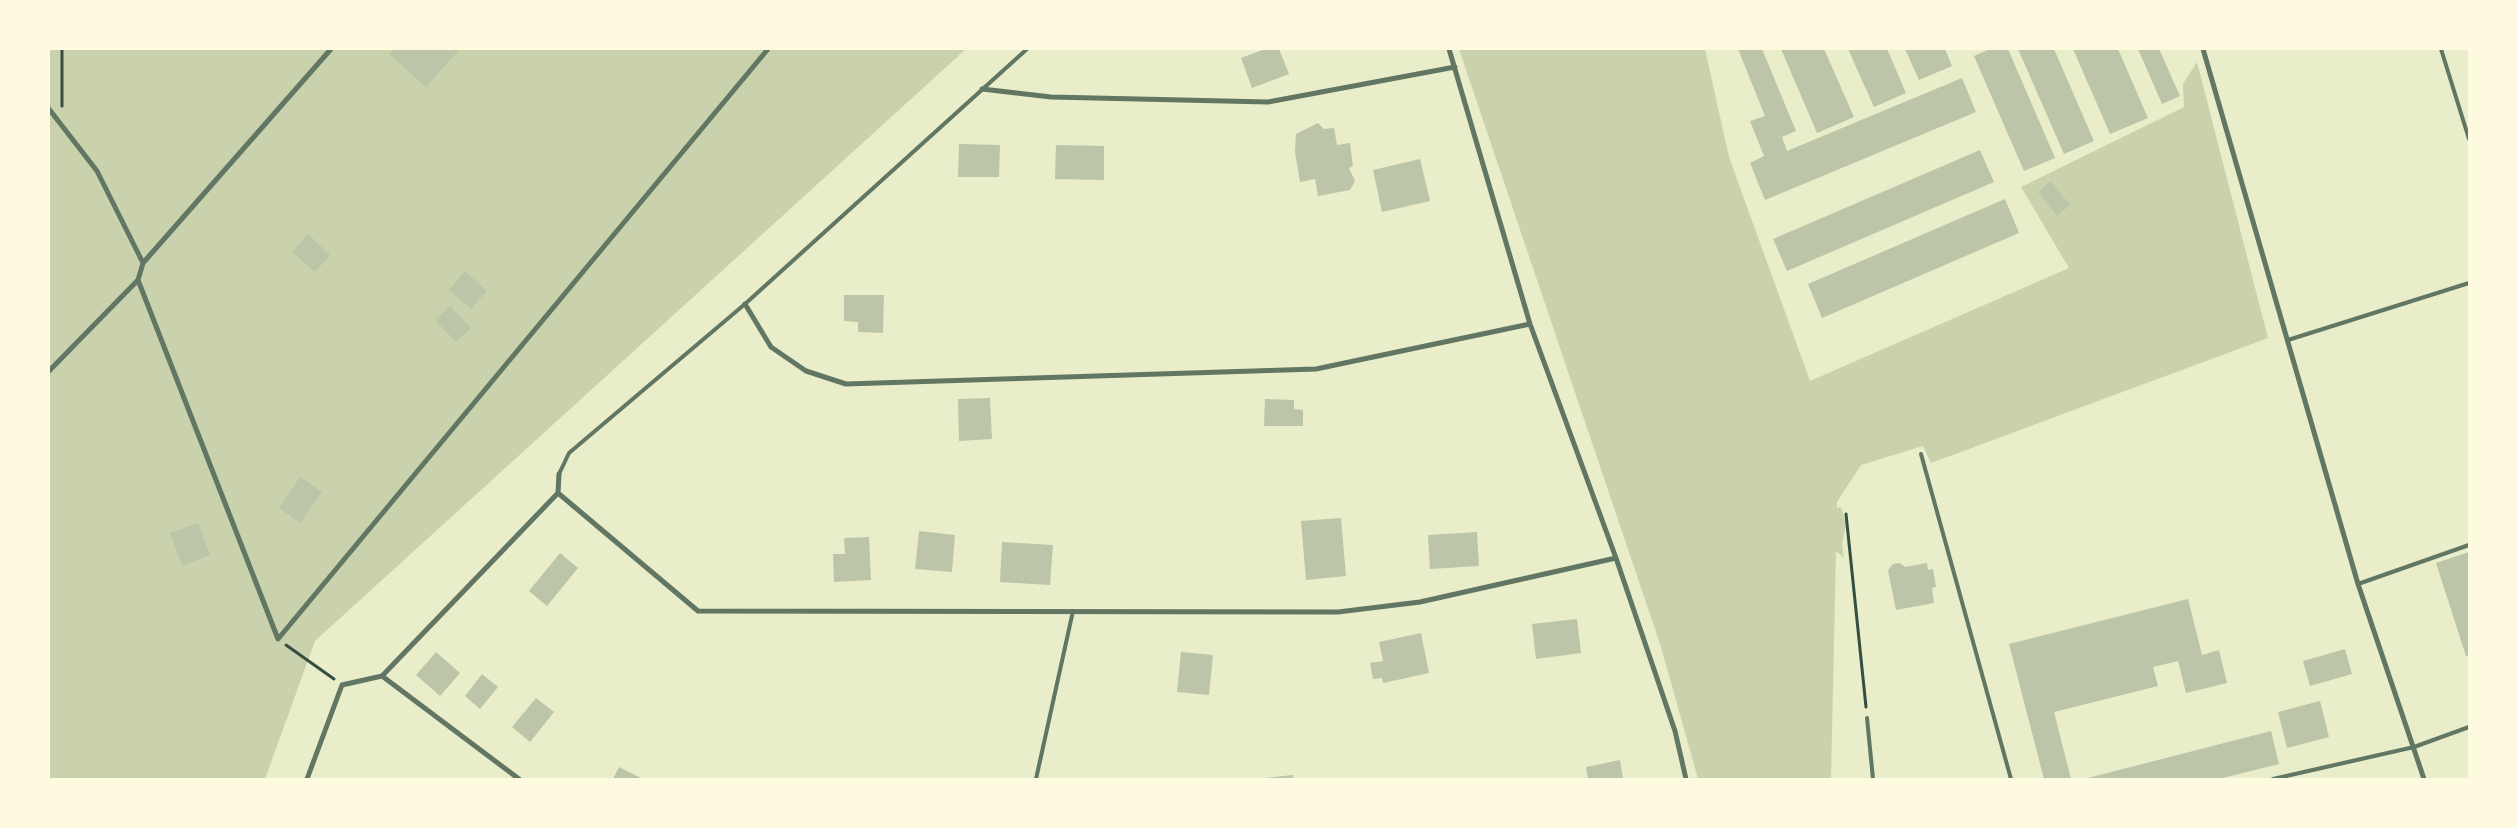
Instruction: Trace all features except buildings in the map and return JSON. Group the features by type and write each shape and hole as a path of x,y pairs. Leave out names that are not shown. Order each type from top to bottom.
{"street":[{"path":"49,371 138,280 143,264 331,49"},
{"path":"138,280 278,639 768,49"},
{"path":"1449,49 1530,324 1616,558 1675,731 1686,779"},
{"path":"2203,49 2358,584 2424,779"},
{"path":"982,89 1050,96 1268,102 1455,67"},
{"path":"49,109 97,171 143,264"},
{"path":"745,304 772,347 806,371 846,384 1316,370 1530,324"},
{"path":"307,779 342,685 382,676 558,493 559,474"},
{"path":"558,493 698,611 1338,612 1420,602 1616,558"},
{"path":"382,676 519,779"}],"lane":[{"path":"559,474 569,453 745,304 1027,49"},
{"path":"2441,49 2469,139"},
{"path":"2288,340 2469,283"},
{"path":"1921,454 2011,779"},
{"path":"2358,584 2469,545"},
{"path":"1036,779 1073,611"},
{"path":"1867,718 1873,779"},
{"path":"2274,779 2414,747 2469,727"}],"path":[{"path":"62,49 62,127"},
{"path":"1846,514 1867,718"},
{"path":"278,639 342,685"}],"green space":[{"path":"49,49 966,49 315,641 265,779 49,779"},
{"path":"1459,49 1705,49 1729,157 1810,381 2069,268 2021,187 2184,107 2183,84 2197,62 2268,338 1931,463 1923,446 1861,465 1837,502 1837,508 1840,507 1842,510 1846,524 1842,543 1844,558 1836,551 1831,779 1698,779 1661,647"}]}
